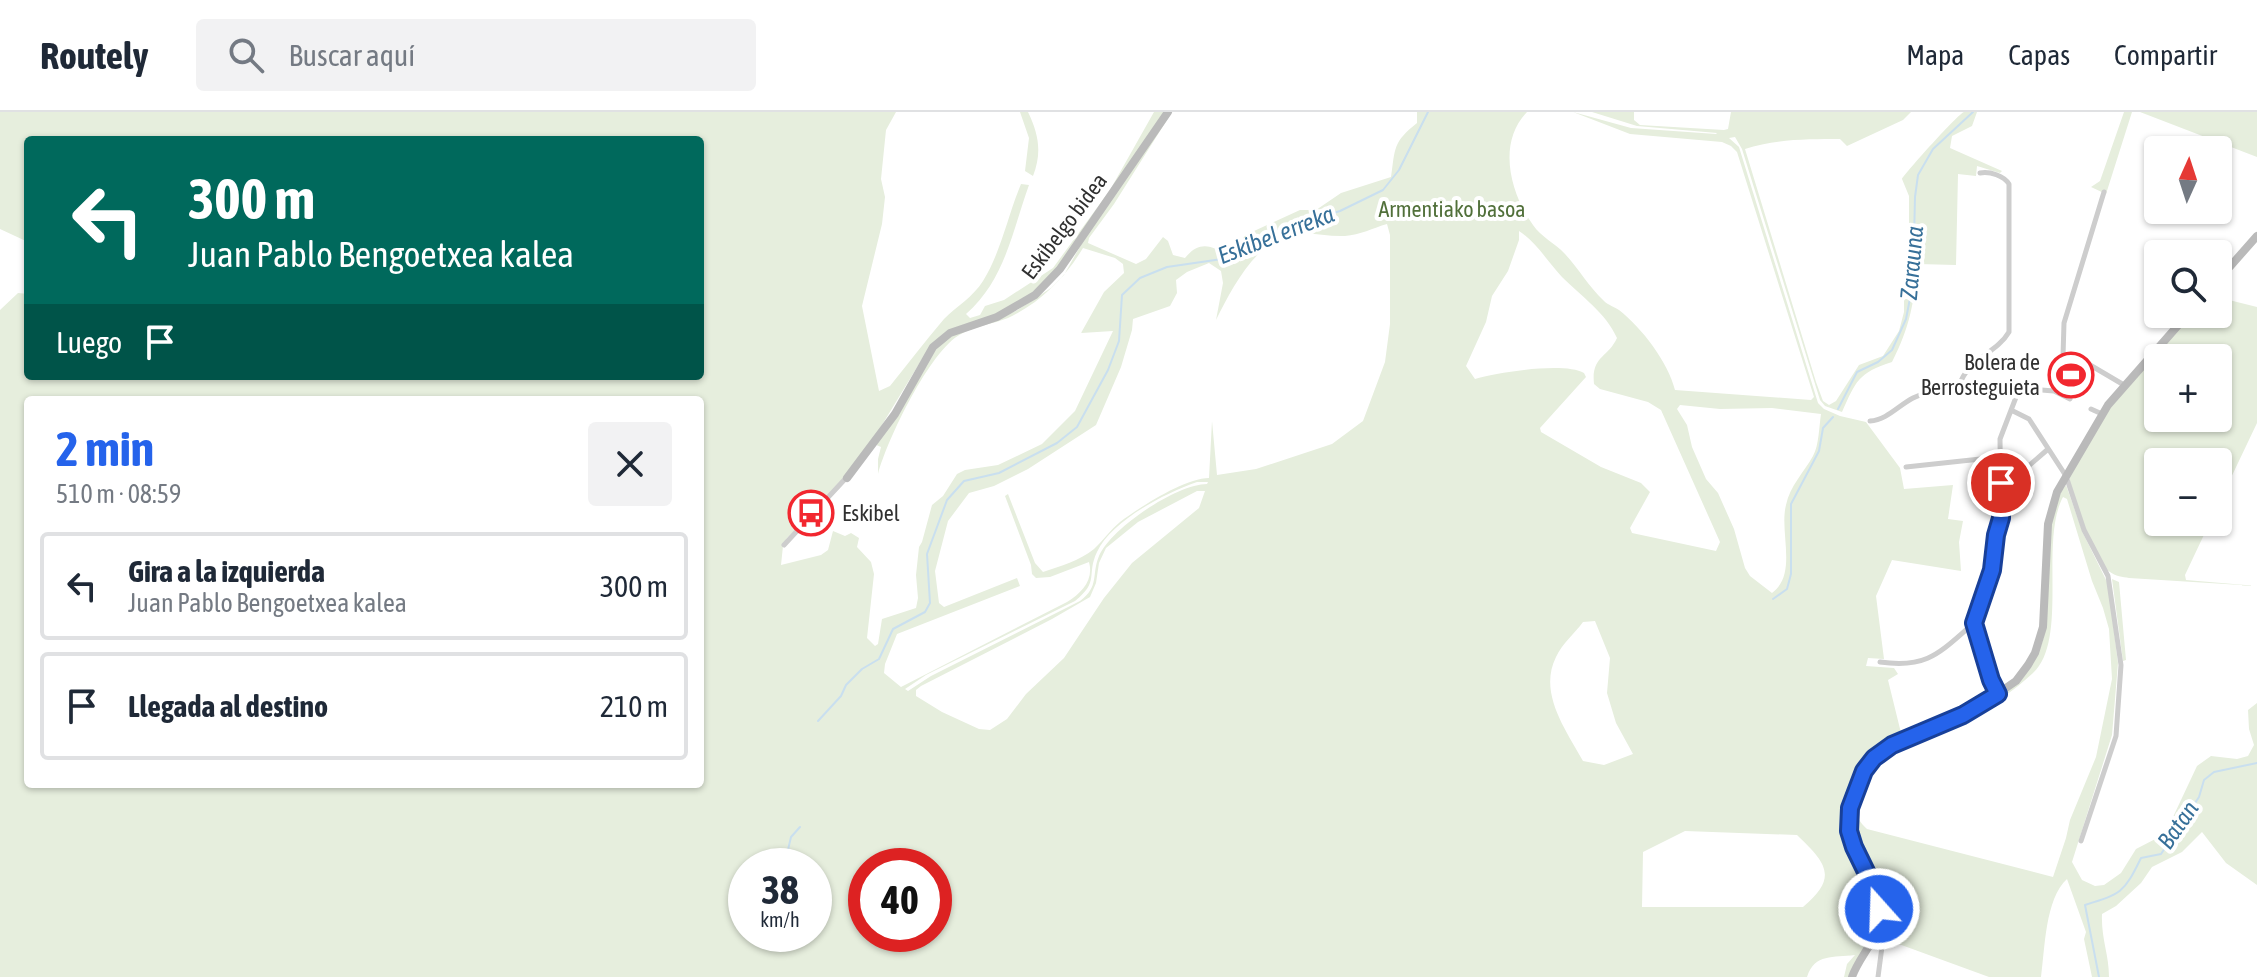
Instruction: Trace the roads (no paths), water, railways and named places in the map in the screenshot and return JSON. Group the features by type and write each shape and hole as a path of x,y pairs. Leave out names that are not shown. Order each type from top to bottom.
{"street":[{"name":"Eskibelgo bidea","path":"847,478 895,414 933,347 950,333 997,317 1035,295 1060,269 1168,112"},
{"path":"1959,386 1963,375 1981,355 2005,339 2009,332 2009,184 2006,179 1996,175 1980,173"},
{"path":"2104,192 2064,323 2063,356 2068,361 2085,362 2124,385"},
{"path":"2232,264 2257,236"},
{"path":"1878,977 1883,939 1875,890 1849,831 1850,808 1864,771 1874,758 1892,745 1963,715 1998,694 2022,674 2040,640 2048,524 2053,503 2102,414 2175,328"},
{"path":"2054,391 2068,361"},
{"path":"1870,421 1879,421 1913,398 1936,389 1959,386 2018,392 2029,389 2054,391 2070,399"},
{"path":"1880,662 1902,665 1933,658 1974,623 1992,570 2001,518 2000,439 2018,392"},
{"path":"2091,409 2102,414"},
{"path":"2013,411 2029,419 2066,476 2084,530 2108,576 2121,665 2116,736 2081,841"},
{"path":"2001,483 2017,476 2047,450"},
{"path":"1906,467 1999,457"},
{"path":"784,545 847,478"},
{"path":"1974,623 1998,694"},
{"path":"1852,977 1874,938 1880,920"}],"waterway":[{"name":"Eskibel erreka","path":"818,721 841,696 846,685 862,669 879,659 893,629 925,612 930,603 927,554 947,500 964,481 999,473 1057,443 1077,427 1108,370 1119,341 1122,295 1140,278 1167,267 1222,259 1266,234 1340,211 1383,190 1399,170 1428,112"},
{"name":"Zarauna","path":"1838,409 1857,372 1878,362 1892,350 1906,319 1913,283 1918,175 1933,149 1973,112"},
{"name":"Zarauna","path":"1773,599 1787,589 1791,574 1791,504 1819,451 1823,428 1833,417"},
{"name":"Batan","path":"2099,977 2085,905 2114,895 2130,879 2141,858 2161,854 2199,797 2204,780 2214,772 2257,763"},
{"path":"788,848 791,837 800,827"}],"place":[{"name":"Bolera de Berrosteguieta","path":"2071,375"},
{"name":"Eskibel","path":"811,513"}],"park label":[{"name":"Armentiako basoa","path":"1452,209"}]}
